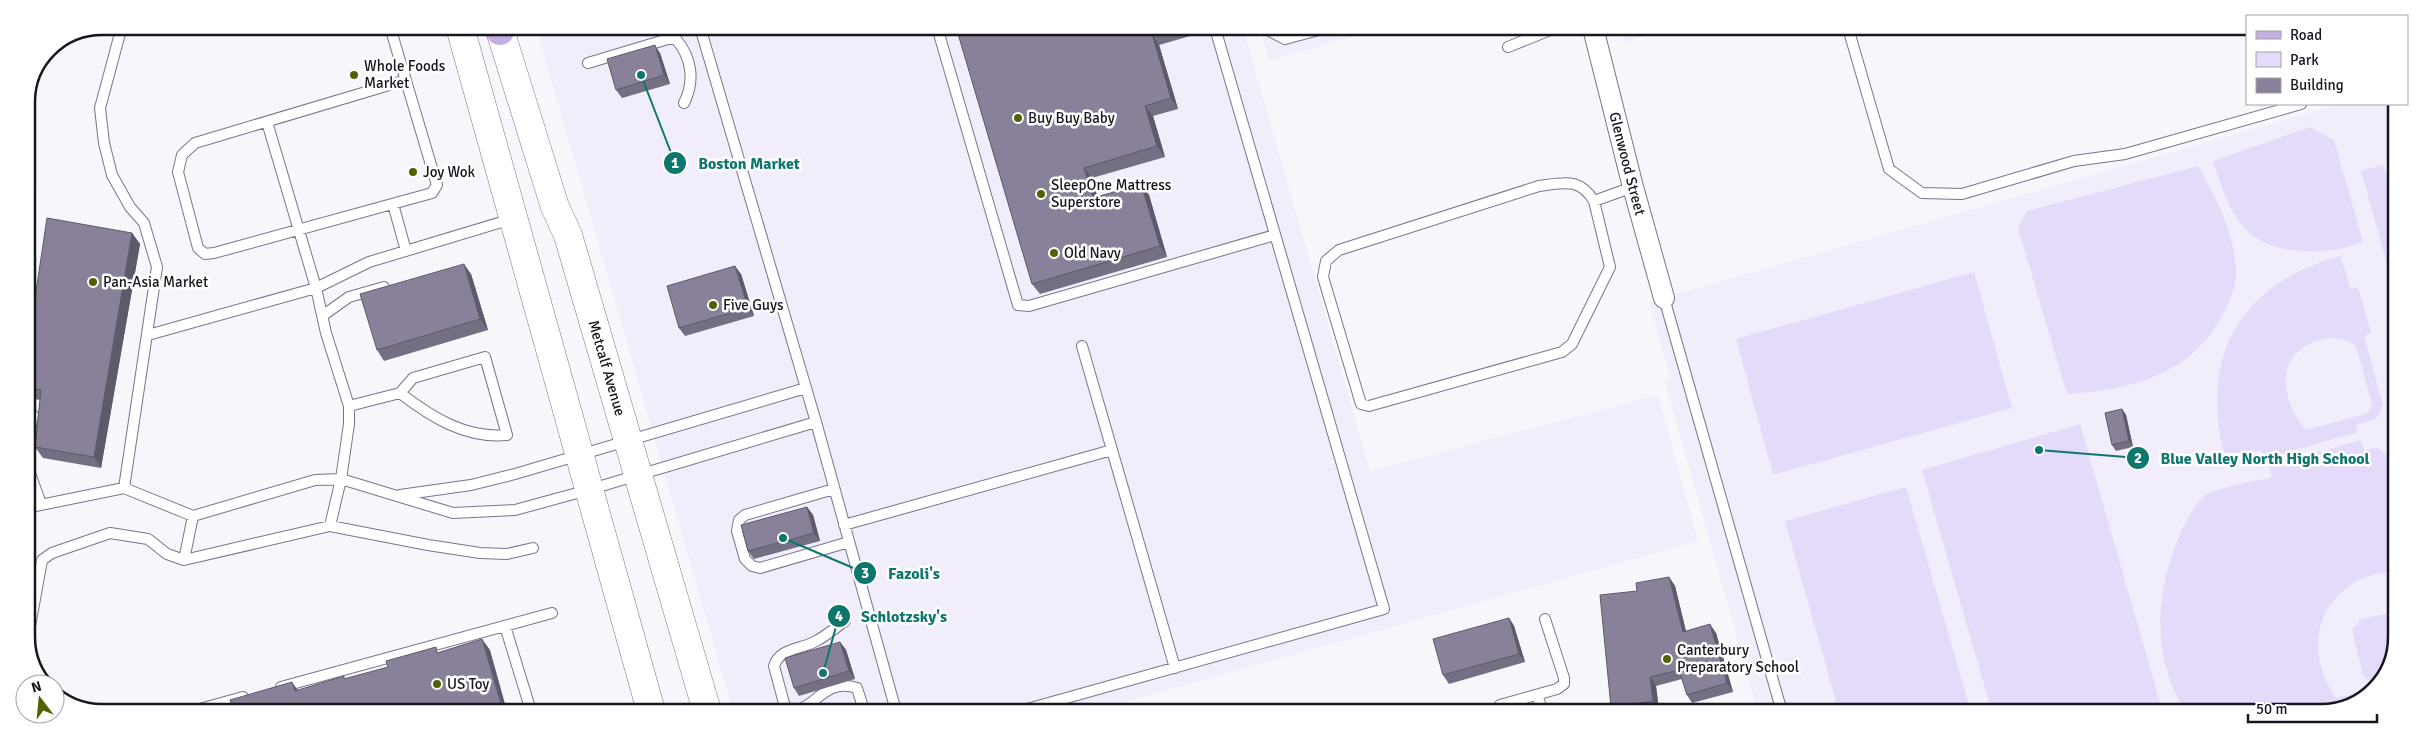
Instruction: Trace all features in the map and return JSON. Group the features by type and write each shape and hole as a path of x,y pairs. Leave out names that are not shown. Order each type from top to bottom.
{"main road":[{"path":"462,35 649,704"},
{"name":"Metcalf Avenue","path":"502,35 556,207 568,235 704,704"}],"street":[{"name":"Glenwood Street","path":"1595,35 1632,186 1664,298"}],"lane":[{"path":"120,35 100,108 104,143 112,175 130,207 144,223 157,267 124,488"},
{"path":"392,35 406,80 437,185 432,194 214,253 205,254 198,248 178,172 182,155 195,143 406,80"},
{"path":"702,35 816,422 894,704"},
{"path":"939,35 1018,305 1028,306 1275,235"},
{"path":"1045,704 1384,609 1217,35"},
{"path":"1277,35 1285,39 1300,35"},
{"path":"1508,47 1538,35"},
{"path":"1850,35 1889,169 1922,193 1962,194 2074,161 2125,154 2297,105"},
{"path":"588,63 668,39 676,39 684,48 691,67 690,87 684,103"},
{"path":"267,122 349,406 349,424 341,479 330,526"},
{"path":"1572,182 1588,191 1594,201 1610,268 1572,344 1562,352 1553,355 1369,406 1362,404 1324,277 1326,261 1339,250 1539,186 1572,182"},
{"path":"1594,201 1632,186"},
{"path":"393,204 406,251"},
{"path":"148,335 316,288 369,262 513,219"},
{"path":"322,316 349,297 384,287"},
{"path":"1664,298 1780,704"},
{"path":"1082,346 1175,668"},
{"path":"349,406 400,393 413,378 485,357 507,436 479,436 456,428 400,393"},
{"path":"396,495 471,486 579,456 806,388"},
{"path":"35,506 124,488 192,516 315,480 341,479 454,513 516,510 816,422"},
{"path":"844,525 1112,450"},
{"path":"35,486 42,504"},
{"path":"834,489 745,515 739,520 737,531 746,559 752,566 760,568 849,542"},
{"path":"184,560 192,516"},
{"path":"35,599 42,560 52,552 110,533 148,540 167,554 184,560 330,526 480,553 507,554 533,548"},
{"path":"267,691 552,613"},
{"path":"1504,704 1557,689 1564,684 1564,678 1544,619"},
{"path":"784,704 774,666 776,660 783,654 815,642 845,621"},
{"path":"505,626 529,704"},
{"path":"810,704 823,692 848,685 857,688 862,704"},
{"path":"1537,695 1540,704"},
{"path":"219,704 250,696"}],"shaded area":[{"path":"538,35 1245,35 1370,471 1658,395 1698,541 1118,704 731,704"},
{"path":"1262,35 1357,35 1269,61"},
{"path":"1621,35 1650,35 1624,43"},
{"path":"2337,105 2388,105 2388,637 2383,663 2377,674 2362,690 2343,700 2321,704 1756,704 1664,379 1670,377 1649,302"}],"green space":[{"path":"2310,127 2334,140 2363,242 2341,249 2326,251 2302,251 2265,243 2252,235 2241,224 2225,197 2213,161"},
{"path":"2383,165 2387,176 2388,174 2388,267 2361,171"},
{"path":"2198,166 2224,217 2235,259 2235,284 2230,301 2222,316 2209,336 2193,353 2176,366 2156,376 2135,383 2090,392 2067,394 2018,228 2027,211"},
{"path":"2341,256 2350,289 2358,287 2371,333 2364,336 2383,405 2376,419 2356,425 2358,432 2263,459 2261,451 2224,453 2218,417 2218,384 2224,354 2236,327 2254,304 2277,284 2307,268","holes":["2329,338 2342,339 2356,346 2372,404 2368,413 2306,430 2296,417 2286,388 2286,374 2290,362 2299,351 2311,343"]},
{"path":"1974,272 2012,408 1773,475 1736,339"},
{"path":"2080,424 2160,704 1990,704 1922,470"},
{"path":"2361,440 2364,451 2376,447 2388,455 2388,573 2363,578 2340,594 2329,607 2322,621 2319,636 2318,652 2321,668 2336,698 2357,693 2334,703 2321,704 2181,704 2166,668 2160,622 2166,576 2173,553 2192,511 2202,498 2212,492 2228,487 2272,477 2269,466"},
{"path":"1906,487 1969,704 1837,704 1785,521"},
{"path":"2388,613 2386,654 2377,674 2371,681 2363,676 2352,630 2361,619"}],"building":[{"path":"958,35 1152,35 1171,98 1145,106 1157,146 1084,168 1093,198 1141,184 1160,246 1032,284"},
{"path":"655,45 664,75 616,90 607,59"},
{"path":"47,218 132,233 94,457 35,447 41,390 35,389 35,298"},
{"path":"464,264 480,319 377,350 360,294"},
{"name":"Five Guys","path":"735,266 748,308 679,328 667,286"},
{"path":"2122,409 2129,441 2112,445 2105,413"},
{"path":"807,507 814,533 748,551 741,525"},
{"name":"Canterbury Preparatory School","path":"1669,577 1683,632 1710,624 1727,683 1687,695 1679,670 1650,677 1653,701 1632,704 1611,704 1600,595 1637,591 1636,583"},
{"path":"1509,618 1519,654 1443,675 1433,639"},
{"path":"482,639 501,704 231,704 230,700 292,682 295,691 344,676 344,679 388,667 386,661 436,647 437,653"},
{"path":"840,642 849,671 794,688 785,658"}],"place":[{"name":"Whole Foods Market","path":"354,75"},
{"name":"Boston Market","path":"641,75"},
{"name":"Buy Buy Baby","path":"1018,118"},
{"name":"Joy Wok","path":"413,172"},
{"name":"SleepOne Mattress Superstore","path":"1041,194"},
{"name":"Old Navy","path":"1054,253"},
{"name":"Pan-Asia Market","path":"93,282"},
{"name":"Five Guys","path":"713,305"},
{"name":"Blue Valley North High School","path":"2039,450"},
{"name":"Fazoli's","path":"783,538"},
{"name":"Canterbury Preparatory School","path":"1667,659"},
{"name":"Schlotzsky's","path":"823,673"},
{"name":"US Toy","path":"437,684"}]}
